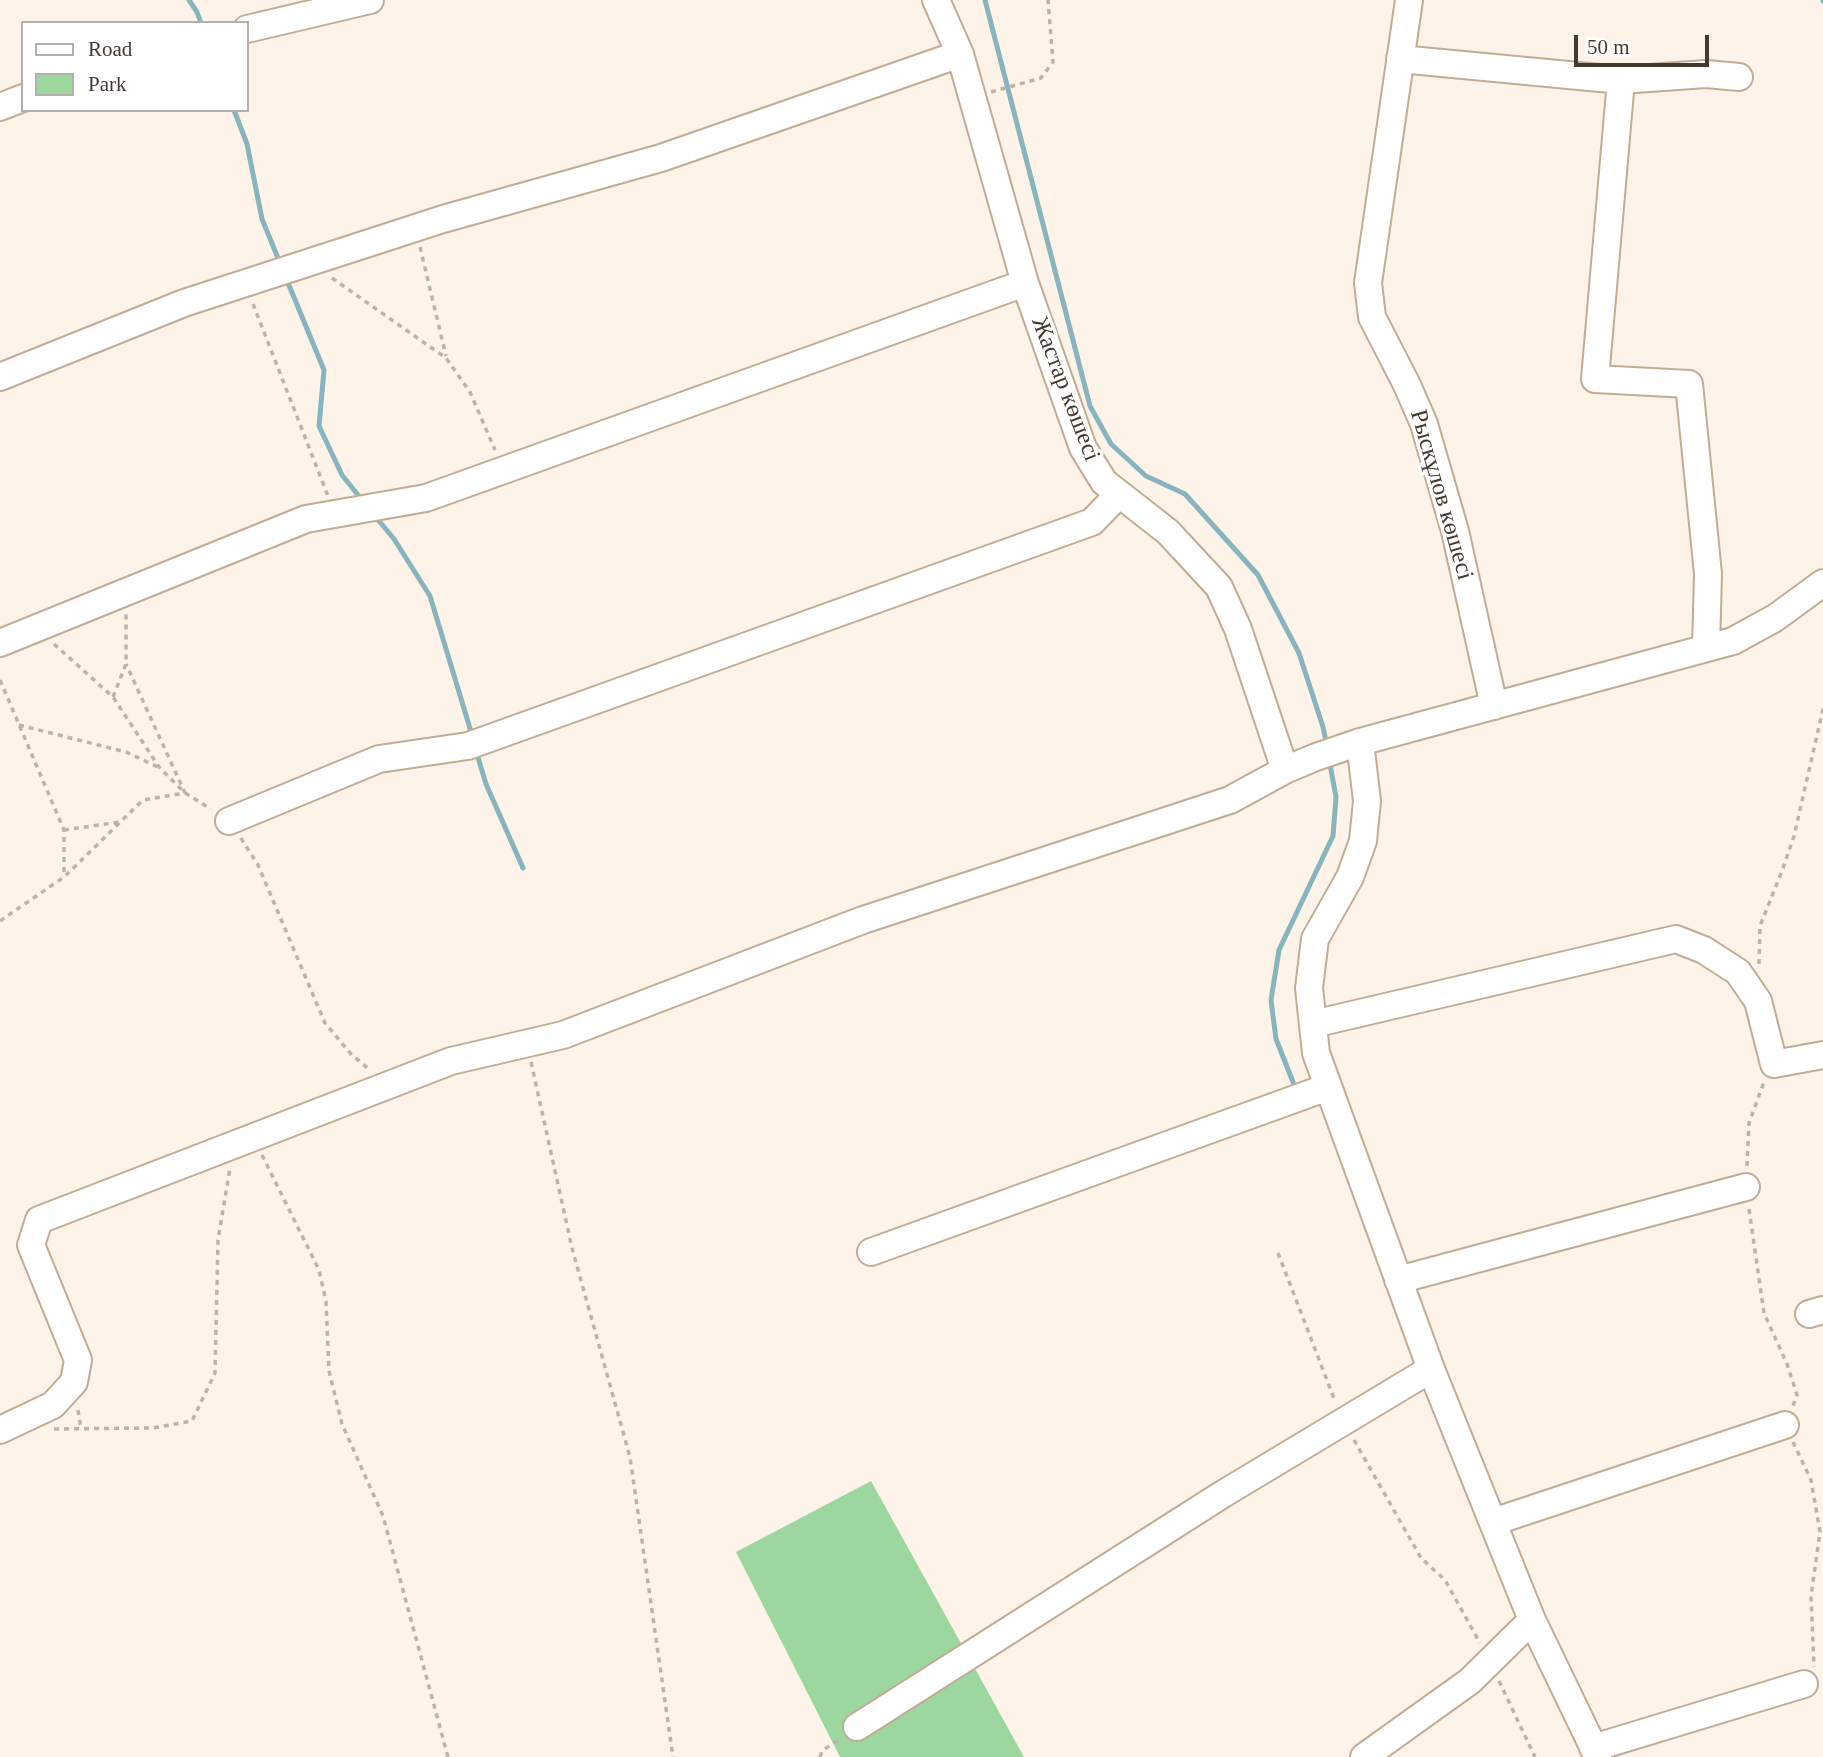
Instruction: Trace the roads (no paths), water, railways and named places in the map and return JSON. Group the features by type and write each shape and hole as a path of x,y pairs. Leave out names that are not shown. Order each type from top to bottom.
{"street":[{"path":"248,29 370,0"},
{"name":"Жастар көшесі","path":"936,0 960,54 1024,283 1083,448 1104,482 1168,532 1219,587 1238,629 1285,770"},
{"name":"Рыскұлов көшесі","path":"1409,0 1368,283 1372,317 1424,424 1455,531 1494,706"},
{"path":"0,377 184,303 416,228 661,158 960,54"},
{"path":"1400,59 1622,80 1706,74 1739,77"},
{"path":"1622,80 1595,379 1689,384 1708,574 1706,648"},
{"path":"0,107 21,100"},
{"path":"0,643 306,519 426,498 1024,283"},
{"path":"229,821 379,760 468,746 1092,522 1119,494"},
{"path":"0,1430 53,1405 74,1382 78,1360 32,1245 39,1220 451,1061 563,1035 863,920 1230,800 1285,770 1360,743 1733,641 1775,618 1823,583"},
{"path":"1360,743 1367,801 1363,841 1350,877 1315,939 1309,988 1316,1053 1431,1369 1532,1620 1596,1753 1804,1684"},
{"path":"1313,1024 1676,939 1704,950 1738,972 1758,1001 1774,1064 1823,1055"},
{"path":"871,1252 1328,1087"},
{"path":"1398,1279 1746,1187"},
{"path":"857,1727 1223,1494 1431,1369"},
{"path":"1493,1522 1785,1425"},
{"path":"1364,1757 1470,1681 1532,1620"}],"waterway":[{"path":"189,0 200,21"},
{"path":"985,0 1090,406 1111,444 1146,476 1185,494 1258,575 1299,653 1327,746"},
{"path":"235,112 247,144 262,219 280,263"},
{"path":"286,278 324,370 319,426 342,475 362,500"},
{"path":"375,516 394,539 430,596 472,735"},
{"path":"476,751 486,784 523,868"},
{"path":"1293,1082 1276,1039 1271,1000 1279,950 1333,836 1336,797 1329,759"}]}
